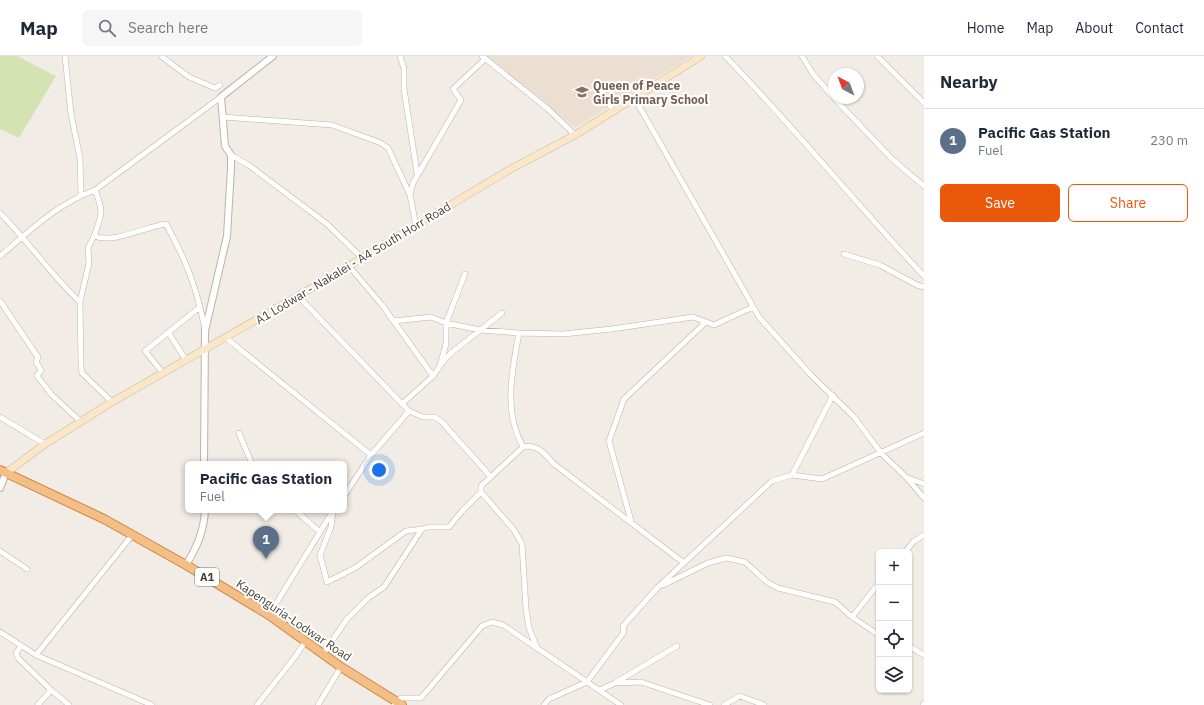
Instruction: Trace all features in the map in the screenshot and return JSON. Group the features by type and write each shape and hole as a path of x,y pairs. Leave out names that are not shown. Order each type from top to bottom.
{"highway":[{"name":"Kapenguria-Lodwar Road","path":"3,472 133,534 186,565 269,616 341,667 398,704"}],"main road":[{"name":"A1 Lodwar - Nakalei - A4 South Horr Road","path":"3,472 112,402 298,296 509,170 576,135 701,56"}],"street":[{"path":"65,56 80,163 81,195"},
{"path":"161,56 189,77 215,88 220,85"},
{"path":"0,256 50,213 81,195 95,190 221,97 273,56"},
{"path":"400,56 417,173"},
{"path":"725,56 768,101 859,205 924,276"},
{"path":"802,56 813,74 828,91"},
{"path":"877,56 924,102"},
{"path":"410,195 417,173 461,100 454,89 484,57 548,109 576,135"},
{"path":"599,90 614,112"},
{"path":"221,97 225,146 231,155 250,166 327,224 362,258"},
{"path":"635,99 759,317 805,368 854,417 881,453 907,478 924,498"},
{"path":"840,104 892,159 924,186"},
{"path":"223,117 332,125 381,143 388,148 410,195 416,226"},
{"path":"205,331 227,236 231,155"},
{"path":"95,190 102,216 88,248 89,263 80,302 82,373 112,402"},
{"path":"0,213 80,302"},
{"path":"94,236 100,239 126,235 166,224 190,270 205,331 204,461"},
{"path":"844,254 880,265 917,285 924,287"},
{"path":"349,266 394,320 433,376"},
{"path":"440,366 446,344 446,323 465,274"},
{"path":"298,296 408,411 423,417 434,417 440,421 491,477"},
{"path":"0,301 38,357 36,362 42,370 37,376 52,395 80,422"},
{"path":"163,373 145,351 200,307"},
{"path":"394,320 431,317 446,323 480,330 563,334 612,330 693,317 714,325 753,307"},
{"path":"402,404 433,376 451,353 502,313"},
{"path":"631,521 609,441 624,399 706,322"},
{"path":"168,332 186,360"},
{"path":"519,333 510,381 511,406 516,435 523,447"},
{"path":"226,338 371,455"},
{"path":"792,475 833,395"},
{"path":"347,491 371,455 408,411"},
{"path":"0,417 45,444"},
{"path":"239,433 251,461"},
{"path":"544,705 550,699 587,682 624,632 624,626 658,588 772,480 792,475 822,479 924,434"},
{"path":"537,649 529,628 526,609 522,544 514,530 481,492 481,486 523,447 530,444 538,448 554,464 631,521 684,563"},
{"path":"0,488 3,472"},
{"path":"907,478 924,484"},
{"path":"334,513 331,527 320,555 327,582 355,568 406,530 428,527 450,527 462,511 481,492"},
{"path":"186,565 200,539 205,513"},
{"path":"298,513 320,532"},
{"path":"269,616 333,513"},
{"path":"323,654 347,619 368,598 384,587 422,529"},
{"path":"36,655 133,534"},
{"path":"907,549 914,541 924,535"},
{"path":"0,551 27,569"},
{"path":"658,588 708,563 726,558 745,562 767,582 778,588 835,602 852,617 876,633"},
{"path":"852,617 877,585"},
{"path":"398,704 401,698 421,698 482,626 492,622 503,626 621,705"},
{"path":"0,632 36,655 152,705"},
{"path":"257,705 305,642"},
{"path":"21,646 16,652 18,658 69,705"},
{"path":"600,690 615,683 677,646"},
{"path":"912,648 924,655"},
{"path":"318,705 341,667"},
{"path":"615,683 641,682 710,705"},
{"path":"38,705 51,690"},
{"path":"724,705 740,696 764,705"}],"shaded area":[{"name":"Queen of Peace Girls Primary School","path":"486,56 691,56 575,128"}],"green space":[{"path":"0,56 17,56 56,76 19,138 0,129"}],"place":[{"name":"Queen of Peace Girls Primary School","path":"582,92"},
{"name":"Pacific Gas Station","path":"266,559"}]}
